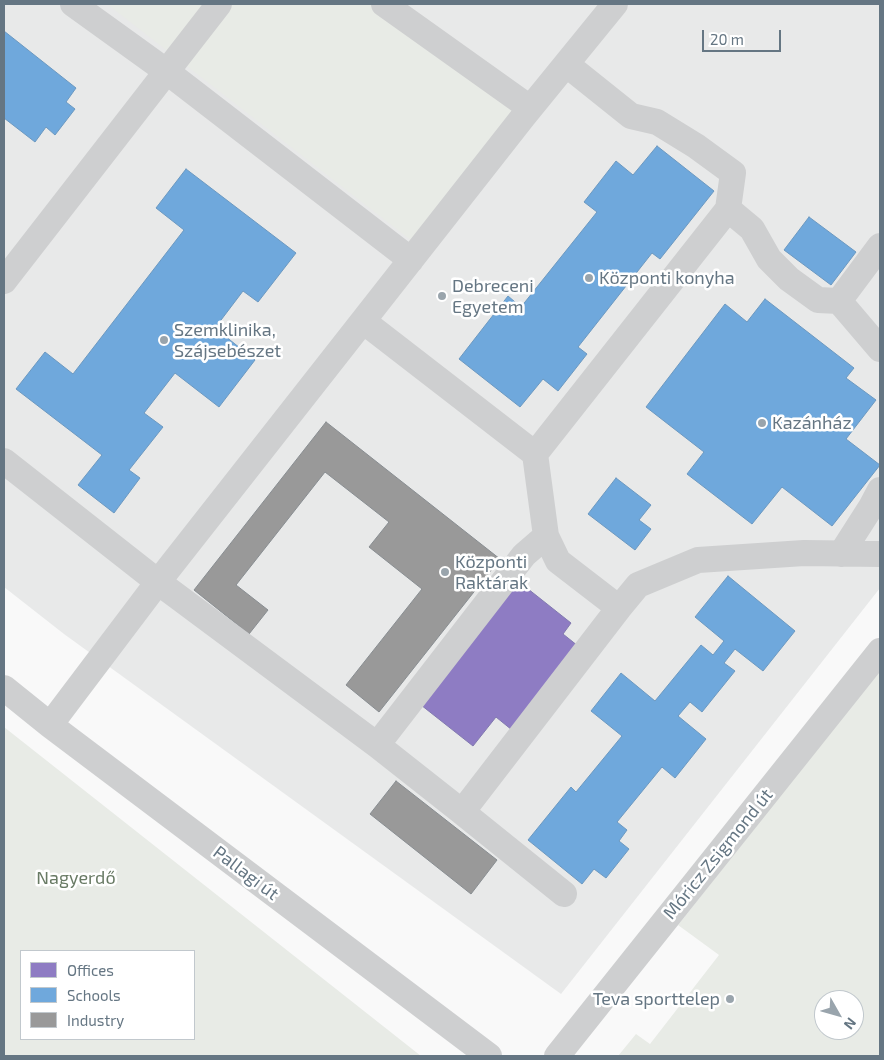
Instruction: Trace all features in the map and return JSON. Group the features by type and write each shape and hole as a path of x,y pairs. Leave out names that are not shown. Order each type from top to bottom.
{"street":[{"path":"73,4 166,71 410,260"},
{"path":"4,282 219,4"},
{"path":"384,4 530,108"},
{"path":"50,725 158,582 410,260 615,4"},
{"path":"535,454 728,209 733,173 696,146 657,122 631,116 566,64"},
{"path":"728,209 752,229 769,259 789,280 818,300 839,301 880,349"},
{"path":"839,301 880,246"},
{"path":"363,321 535,454 546,536 558,561 619,608"},
{"path":"4,461 158,582 377,745 564,894"},
{"path":"841,554 880,490"},
{"path":"377,745 524,554 546,536"},
{"path":"462,812 638,585 698,560 804,553 880,554"},
{"name":"Móricz Zsigmond út","path":"557,1056 880,651"},
{"name":"Pallagi út","path":"4,688 50,725 489,1056"}],"shaded area":[{"name":"Debreceni Egyetem","path":"4,4 880,4 880,588 561,994 64,634 4,587"}],"green space":[{"path":"107,4 377,4 523,117 421,248"},
{"path":"880,669 880,1056 618,1056 636,1034 650,1044 719,955 678,925"},
{"name":"Nagyerdő","path":"4,727 421,1056 4,1056"}],"building: Offices":[{"path":"518,581 571,623 563,634 578,646 512,730 496,717 473,746 421,705"}],"building: Schools":[{"path":"4,31 76,88 66,102 75,109 55,135 46,127 35,142 4,118"},
{"name":"Központi konyha","path":"657,146 714,191 660,259 652,253 578,347 587,354 558,391 543,379 520,407 459,359 508,296 521,307 597,212 584,202 616,161 633,175"},
{"name":"Szemklinika, Szájsebészet","path":"186,169 296,253 258,302 243,291 215,328 255,360 219,407 175,373 144,413 163,427 129,470 140,478 114,513 78,485 102,455 16,389 45,352 73,374 184,230 156,208"},
{"path":"809,217 856,252 831,285 784,250"},
{"name":"Kazánház","path":"765,299 854,368 846,378 876,400 846,439 880,465 832,526 782,487 752,524 687,474 704,452 646,407 725,304 747,322"},
{"path":"616,478 651,505 639,520 651,529 635,550 588,514"},
{"path":"728,576 795,631 763,671 735,649 724,663 735,671 702,712 690,702 678,716 706,739 675,778 662,767 617,822 627,830 619,841 629,849 606,878 594,869 582,884 528,840 571,787 576,792 622,736 591,711 621,673 655,701 701,645 713,655 724,641 695,617"}],"building: Industry":[{"name":"Központi Raktárak","path":"326,422 500,559 379,712 346,685 422,589 369,547 389,522 325,472 236,585 268,610 249,634 194,590"},
{"path":"396,781 497,860 471,894 370,814"}],"place":[{"name":"Központi konyha","path":"589,278"},
{"name":"Debreceni Egyetem","path":"442,296"},
{"name":"Szemklinika, Szájsebészet","path":"164,340"},
{"name":"Kazánház","path":"762,423"},
{"name":"Központi Raktárak","path":"445,572"},
{"name":"Teva sporttelep","path":"730,999"}]}
